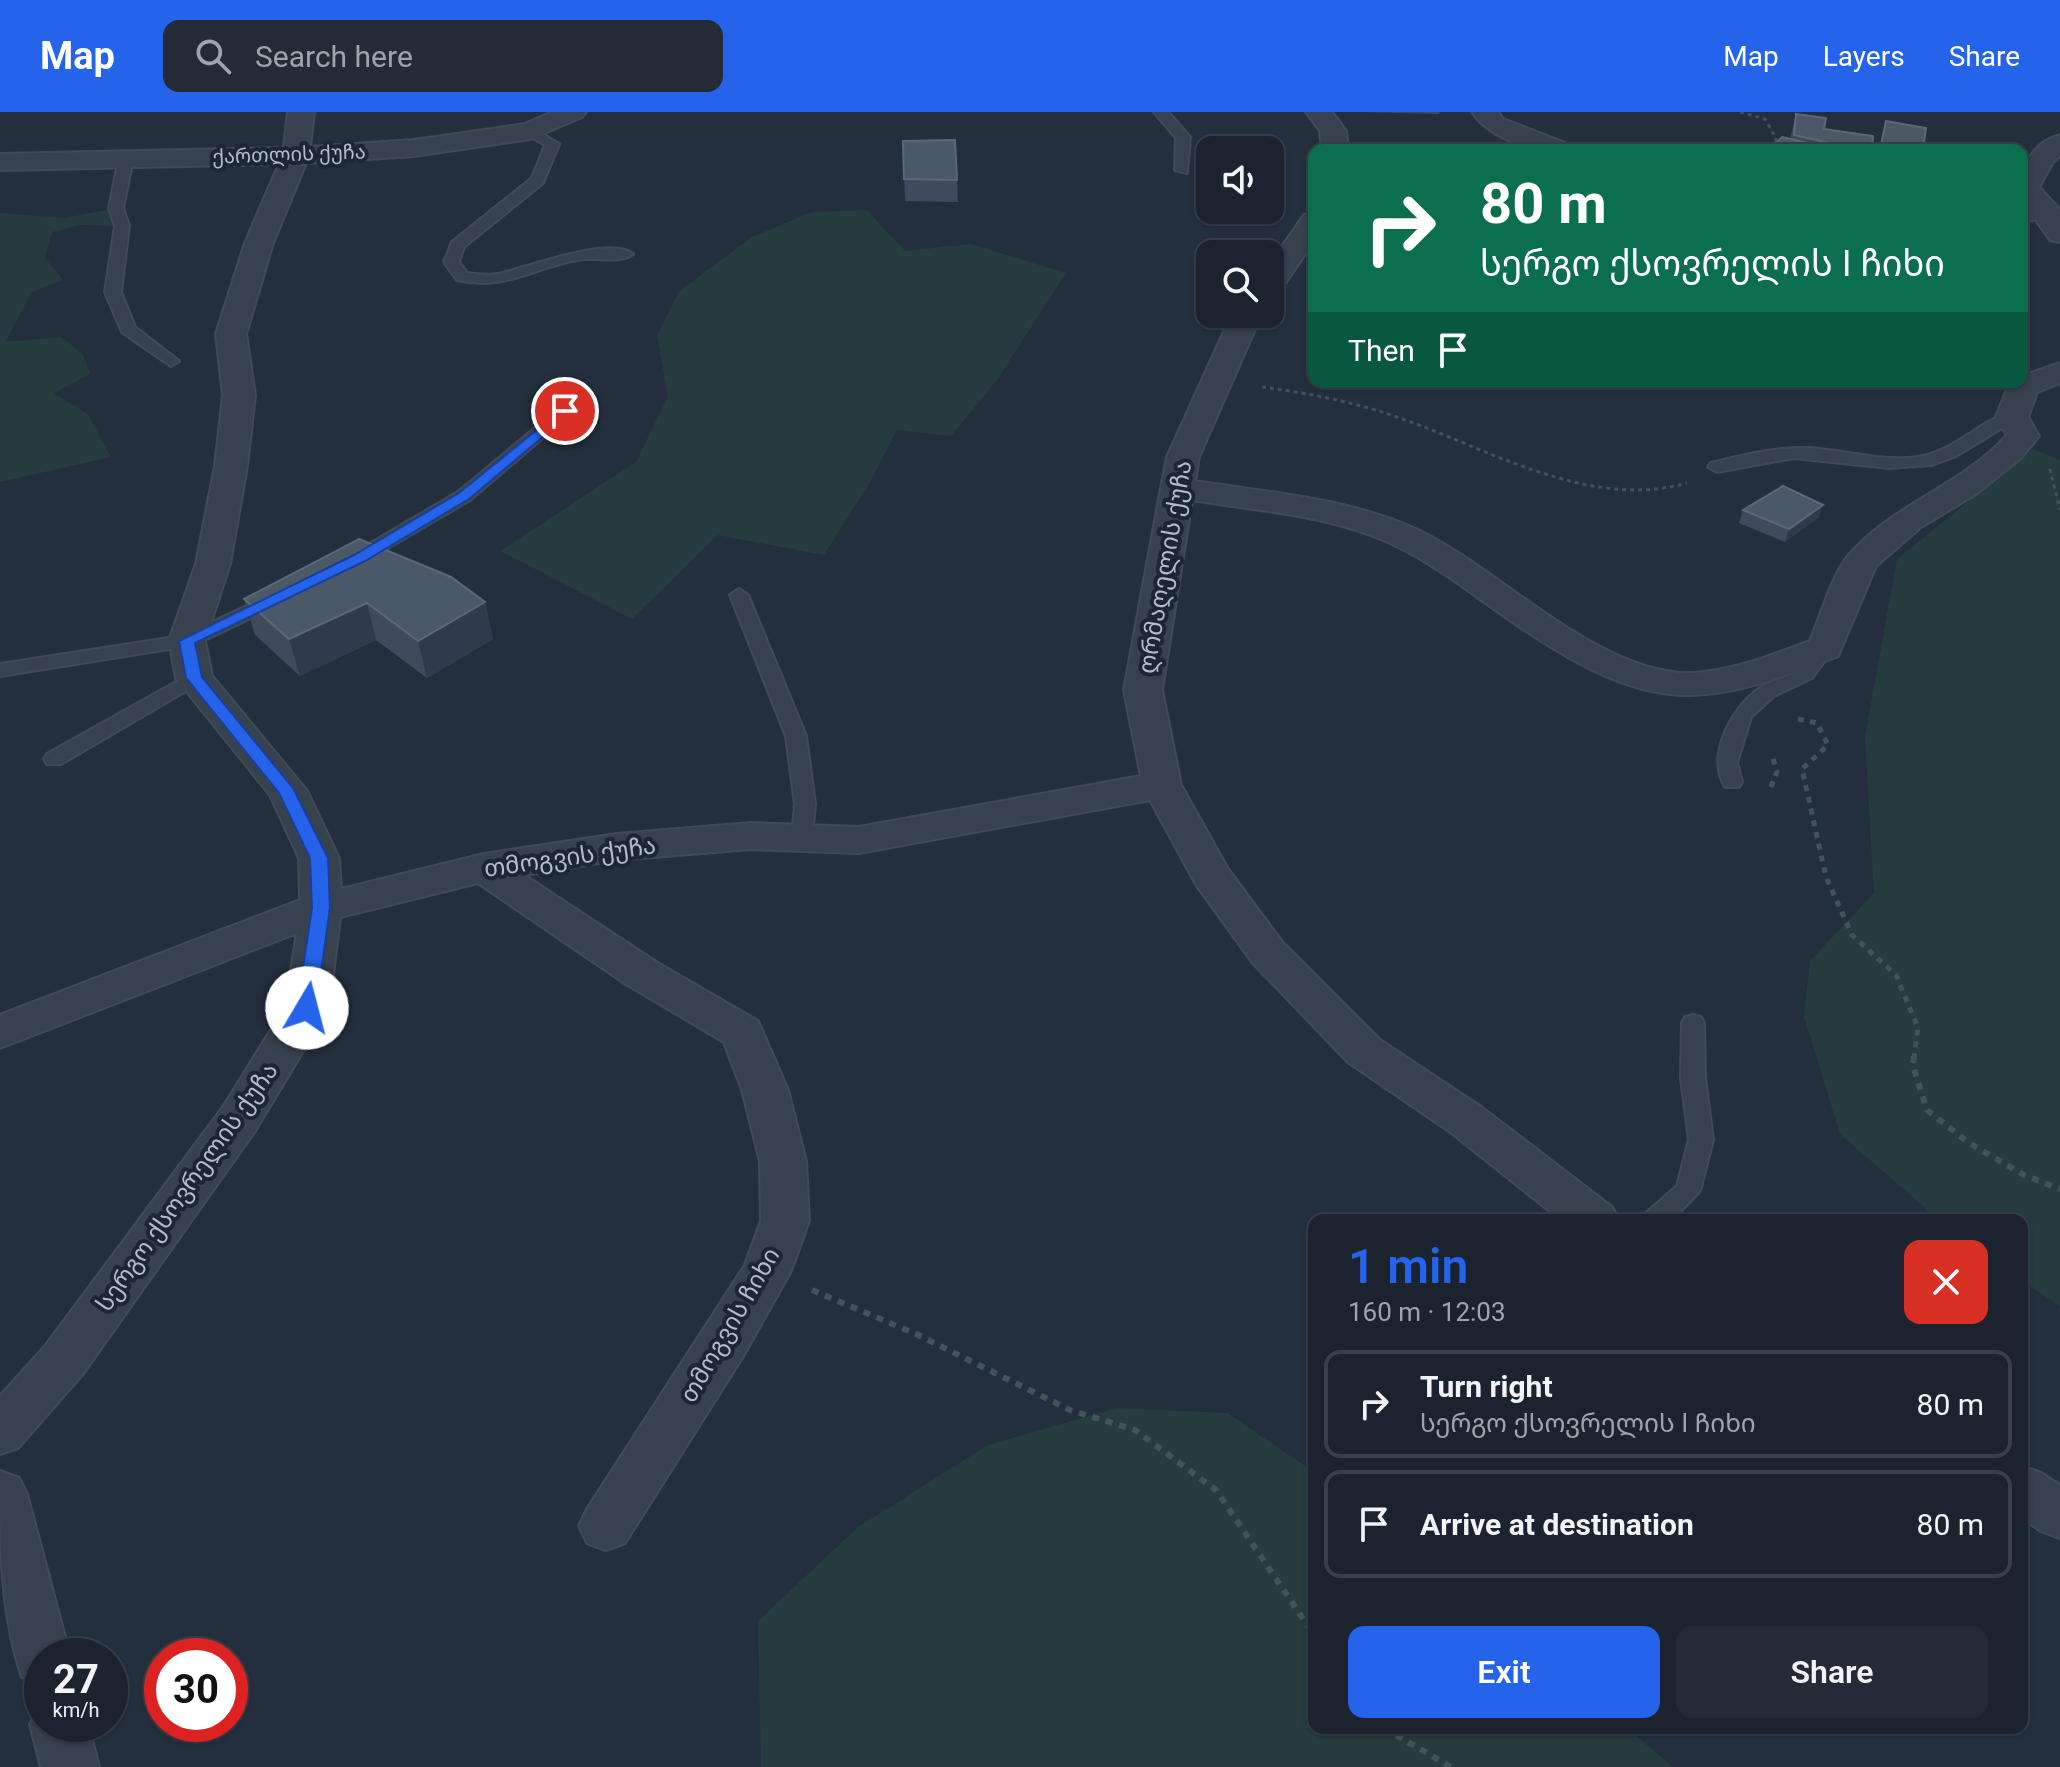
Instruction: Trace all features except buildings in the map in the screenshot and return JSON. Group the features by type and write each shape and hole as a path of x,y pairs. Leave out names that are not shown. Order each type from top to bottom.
{"street":[{"path":"190,659 213,564 231,466 239,395 231,334 259,243 296,156 301,112"},
{"name":"ქართლის ქუჩა","path":"0,162 296,156 439,145 531,131 573,112"},
{"path":"1319,112 1333,131 1334,144"},
{"path":"1485,112 1494,124 1544,144"},
{"path":"2028,181 2042,158 2060,143"},
{"path":"2028,194 2050,225"},
{"path":"1284,265 1308,230"},
{"name":"ღრმაღელის ქუჩა","path":"1243,328 1183,457 1177,488 1143,690 1162,785 1211,876 1268,953 1364,1051 1465,1119 1587,1214"},
{"path":"2028,384 2060,372"},
{"path":"1177,488 1331,514 1389,531 1444,556 1574,647 1673,683 1711,682 1780,666 1825,648 1861,562 1909,520 1964,487 2010,451 2023,436 2012,417 2022,388"},
{"name":"სერგო ქსოვრელის ქუჩა","path":"0,1432 81,1337 195,1181 262,1082 307,1008 321,908 319,858 287,791 190,659"},
{"name":"თმოგვის ქუჩა","path":"0,1032 321,908 484,868 617,847 751,836 859,840 1162,785"},
{"name":"თმოგვის ჩიხი","path":"484,868 641,973 742,1032 765,1090 783,1161 785,1221 767,1271 606,1526"},
{"path":"2028,1493 2060,1514"},
{"path":"0,1494 37,1638"},
{"path":"64,1742 70,1767"}],"lane":[{"path":"1161,112 1183,137 1182,170"},
{"path":"531,131 552,144 538,180 457,245 451,262 462,277 495,280 581,255 626,254"},
{"path":"126,159 116,208 122,226 113,292 128,329 171,361"},
{"path":"331,572 464,496 565,411"},
{"path":"1717,467 1766,454 1819,454 1873,465 1933,460 1997,421 2012,417"},
{"path":"54,759 190,659 287,593"},
{"path":"739,595 796,736 805,804 802,838"},
{"path":"1732,782 1727,763 1742,715 1767,692 1805,674 1825,648"},
{"path":"0,670 190,659"},
{"path":"1662,1214 1688,1191 1701,1140 1693,1078 1693,1023"}],"path":[{"path":"1740,112 1765,119 1776,138 1776,144"},
{"path":"1217,380 1306,393 1392,415 1535,469 1605,486 1632,490 1673,490 1717,467"},
{"path":"1787,717 1817,723 1828,745 1802,769 1826,877 1852,935 1896,975 1918,1028 1913,1066 1927,1110 1969,1143 2024,1175 2060,1189"},
{"path":"1732,782 1748,795 1769,793 1777,772 1770,749"},
{"path":"767,1271 916,1334 1070,1410 1135,1430 1216,1490 1308,1626"},
{"path":"1394,1734 1451,1767"}],"green space":[{"path":"116,208 122,226 81,225 52,232 45,258 63,280 32,292 5,342 61,337 83,354 90,374 54,393 88,414 111,457 0,482 0,213 65,218"},
{"path":"867,210 905,251 971,244 1066,273 997,380 951,436 897,430 872,479 824,555 718,535 632,619 500,551 636,462 668,396 657,335 679,291 752,237 812,212"},
{"path":"2033,449 2060,460 2060,1306 2028,1285 2028,1214 1932,1214 1840,1134 1804,1016 1810,961 1874,893 1865,737 1897,559"},
{"path":"1116,1408 1227,1413 1308,1468 1308,1734 1634,1734 1673,1767 761,1767 758,1621 858,1527 988,1445"}],"route":[{"path":"307,1008 321,908 319,858 287,791 194,678 187,641 360,558 464,496 565,411"}]}
